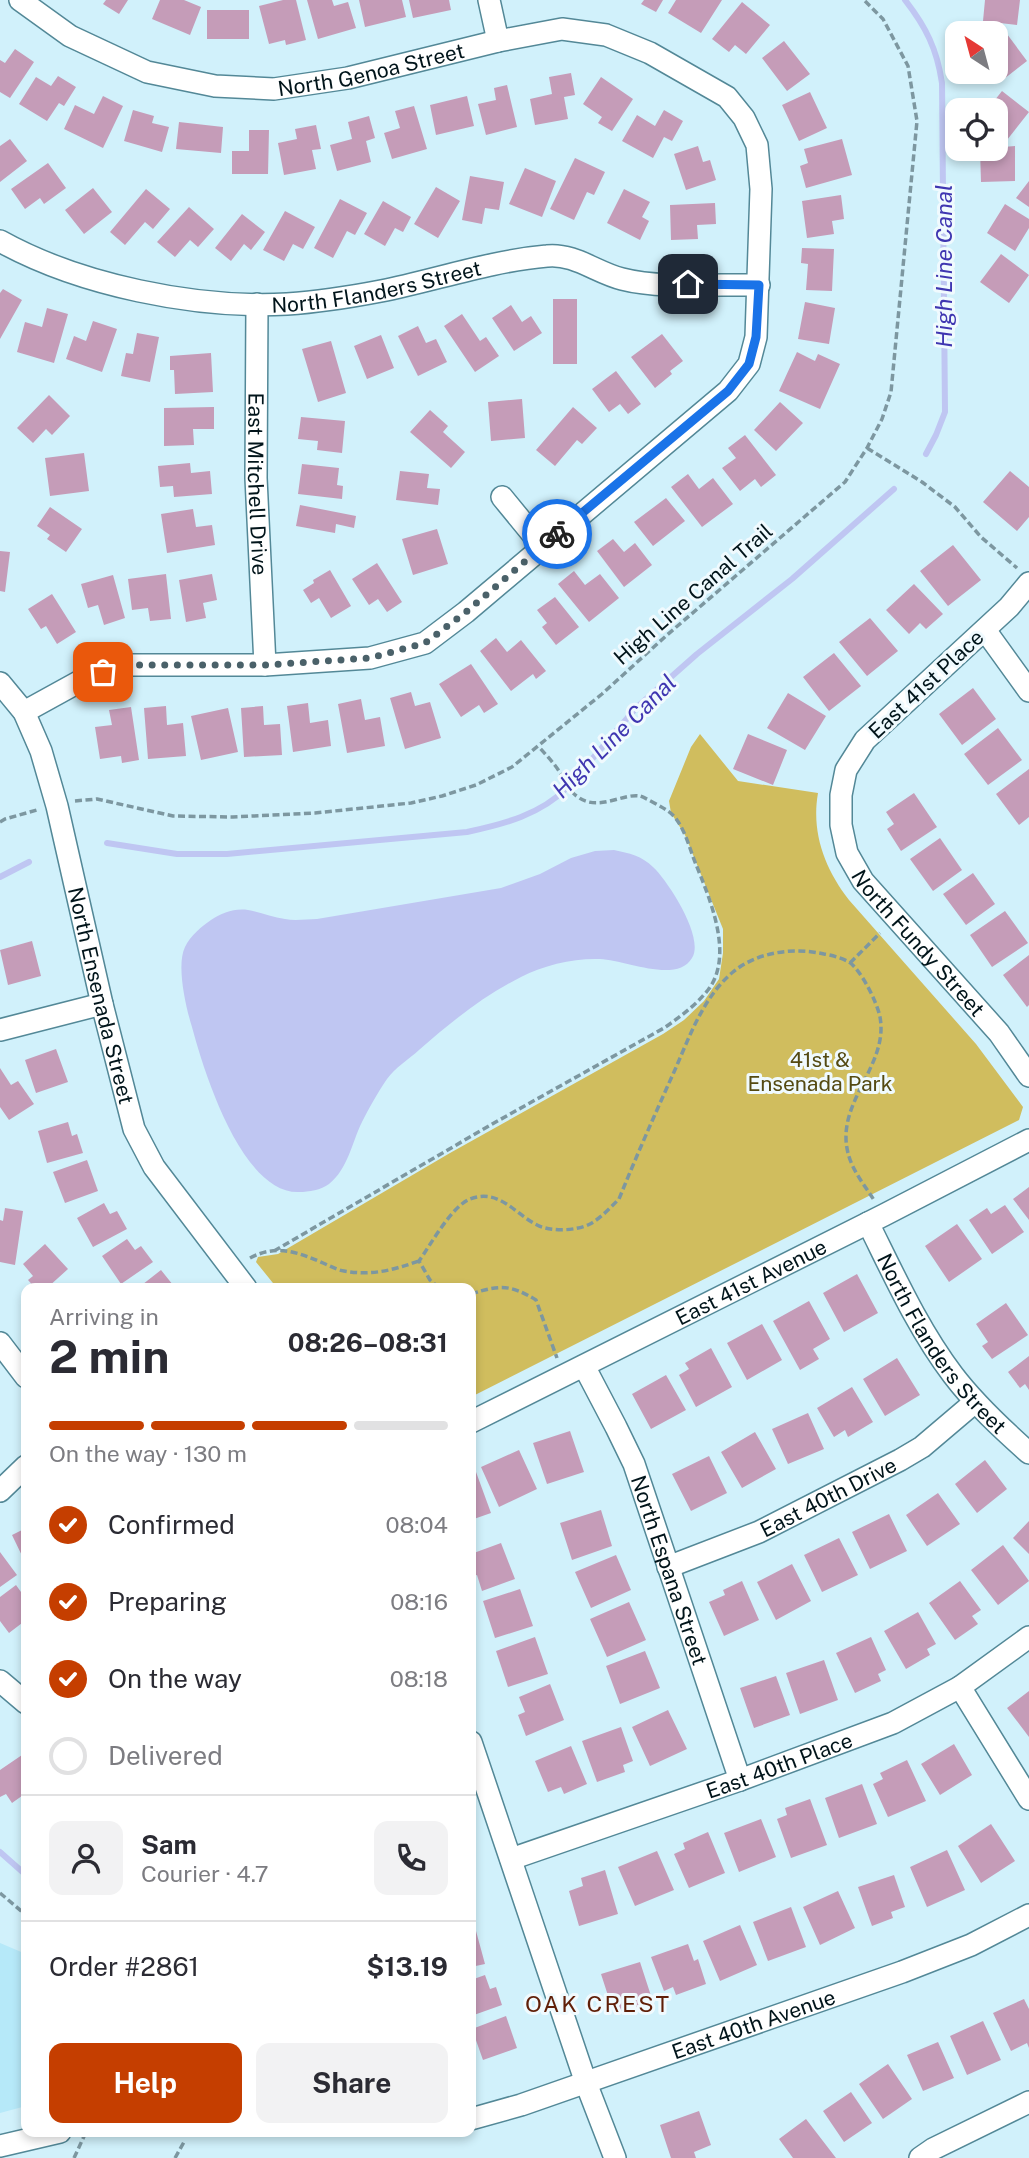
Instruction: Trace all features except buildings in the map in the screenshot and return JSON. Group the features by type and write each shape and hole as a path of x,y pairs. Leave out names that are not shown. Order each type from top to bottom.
{"street":[{"name":"North Genoa Street","path":"20,0 70,36 147,72 215,86 274,89 348,78 498,41 562,29 606,34 650,53 727,97 744,118 757,145 761,189 759,285"},
{"path":"489,0 498,41"},
{"name":"North Flanders Street","path":"0,241 47,263 105,282 151,293 212,302 286,304 336,299 550,255 586,263 621,279 663,284 759,285"},
{"path":"24,712 84,679 122,665 265,665 370,658 425,643 466,612 728,391 749,364 756,337 759,285"},
{"name":"East Mitchell Drive","path":"257,304 256,478 265,665"},
{"path":"502,498 543,547"},
{"name":"East 41st Place","path":"841,795 846,770 865,740 1009,607 1023,575"},
{"path":"985,630 1029,691"},
{"name":"North Ensenada Street","path":"0,683 24,712 67,809 78,890 102,1004 134,1129 154,1167 242,1283"},
{"name":"North Fundy Street","path":"841,795 841,825 847,853 863,881 999,1033 1029,1076"},
{"path":"0,1030 102,1004"},
{"name":"East 41st Avenue","path":"476,1420 1029,1140"},
{"name":"North Flanders Street","path":"868,1223 921,1327 951,1373 975,1402 1029,1453"},
{"path":"0,1343 21,1370"},
{"name":"North Espana Street","path":"584,1366 634,1464 740,1780"},
{"name":"East 40th Drive","path":"668,1567 759,1532 900,1460 922,1447 975,1402"},
{"path":"0,1491 21,1471"},
{"name":"East 40th Place","path":"511,1859 740,1780 893,1723 960,1687 1029,1637"},
{"path":"0,1681 21,1699"},
{"path":"960,1687 1029,1799"},
{"path":"476,1757 586,2083 615,2158"},
{"name":"East 40th Avenue","path":"476,2118 586,2083 902,1972 971,1945 1029,1915"},
{"path":"920,2158 933,2148 1029,2102"},
{"path":"0,2146 39,2137"}],"path":[{"name":"High Line Canal Trail","path":"67,809 97,799 173,816 233,817 315,813 411,803 476,785 512,767 539,747 845,482 882,419 891,392 917,121 908,66 883,19 864,0"},
{"path":"867,448 922,482 955,508 981,537 1023,575"},
{"path":"247,1260 261,1252 287,1250 341,1271 387,1272 419,1261 457,1209 469,1199 483,1196 499,1199 538,1226 556,1230 590,1224 619,1199 712,990 719,953 714,910 685,835 671,813 643,796 588,802 578,797 539,747"},
{"path":"0,822 36,810"},
{"path":"850,962 880,933"},
{"path":"274,1251 460,1142 664,1028 747,963 785,951 809,950 850,962 876,1002 880,1018 877,1051 858,1089 846,1135 848,1153 854,1169 875,1201"},
{"path":"419,1261 433,1283"},
{"path":"476,1292 494,1286 512,1288 536,1300 558,1359"},
{"path":"0,1893 21,1911"},
{"path":"74,2158 84,2137"},
{"path":"175,2158 184,2142"}],"shaded area":[{"path":"614,850 649,863 660,874 683,910 694,937 695,949 685,966 663,970 611,960 580,960 549,966 521,977 468,1010 390,1075 358,1130 341,1171 329,1184 315,1190 299,1192 279,1187 260,1173 243,1153 216,1100 187,1009 182,955 187,943 200,928 219,915 238,910 289,920 317,919 501,888 540,874 571,858 595,851"},
{"path":"0,1943 21,1952 21,2107 0,2113"}],"green space":[{"name":"41st & Ensenada Park","path":"700,734 738,781 818,793 818,836 827,863 840,888 976,1044 1023,1107 1019,1120 476,1394 476,1283 273,1283 256,1262 258,1257 278,1254 450,1153 663,1034 684,1020 704,1001 719,979 723,929 685,835 671,813 669,801 691,747"}],"waterway":[{"name":"High Line Canal","path":"905,0 930,39 942,83 945,412 926,454"},
{"name":"High Line Canal","path":"107,843 177,854 227,854 467,832 508,822 533,811 546,805 568,787 636,708 697,654 792,579 894,489"},
{"name":"High Line Canal","path":"0,877 29,862"},
{"name":"High Line Canal","path":"0,1852 21,1871"}],"way so far":[{"path":"103,672 122,665 265,665 370,658 425,643 466,612 557,534"}],"district":[{"name":"OAK CREST","path":"598,2003"}],"route":[{"path":"557,534 728,391 749,364 756,337 759,285 688,284"}]}
